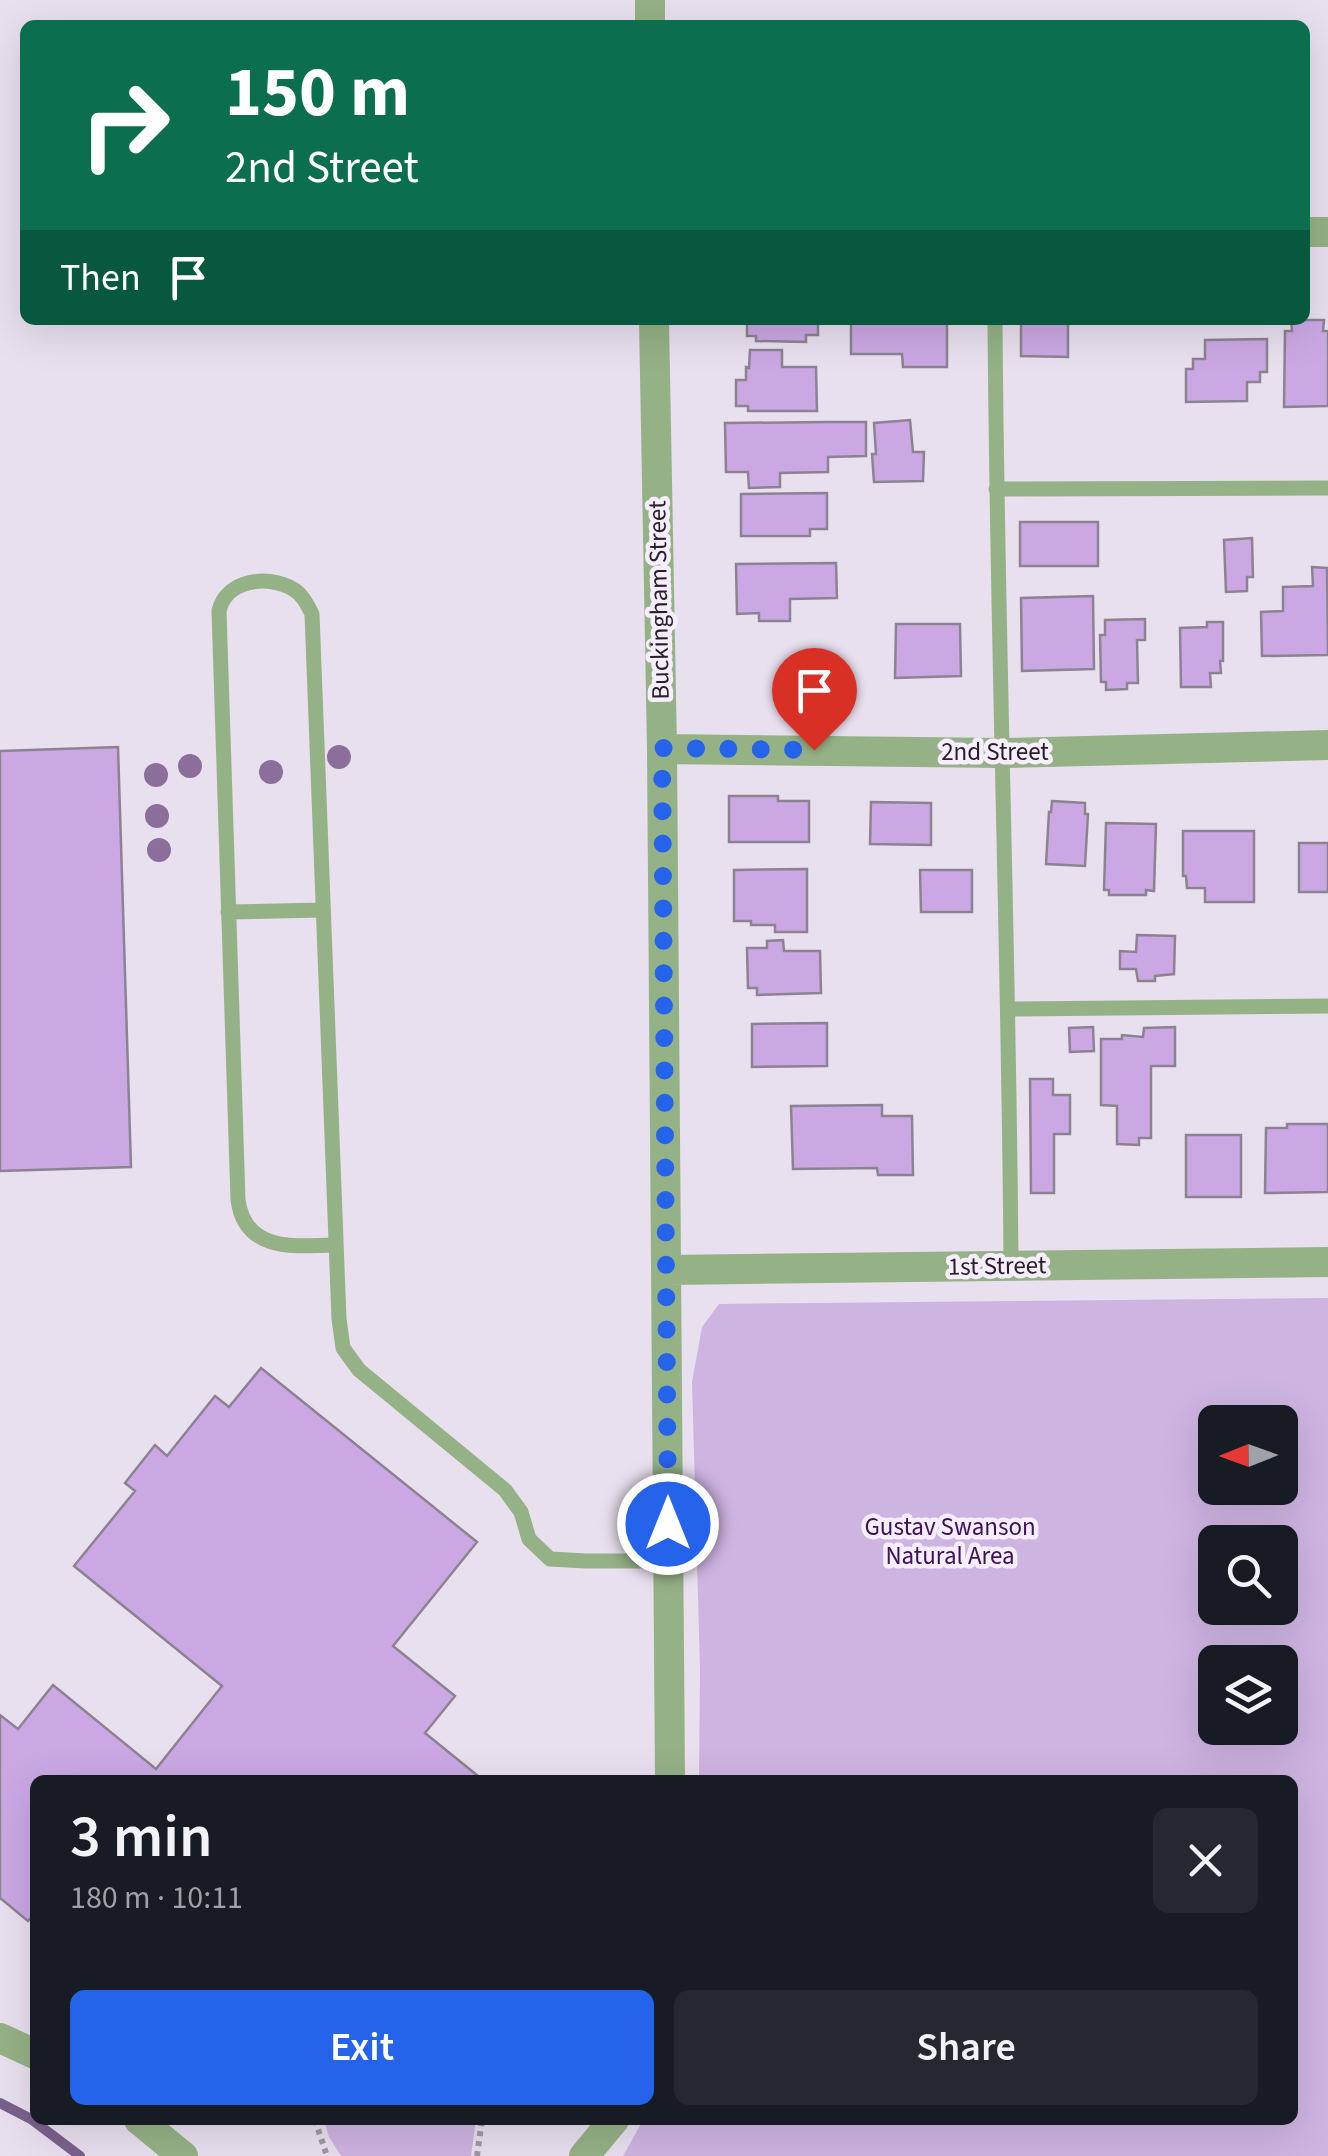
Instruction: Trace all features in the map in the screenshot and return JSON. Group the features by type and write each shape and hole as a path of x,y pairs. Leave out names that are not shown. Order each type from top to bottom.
{"street":[{"name":"Buckingham Street","path":"654,325 662,748 670,1775"},
{"name":"2nd Street","path":"662,748 1004,753 1328,745"},
{"name":"1st Street","path":"667,1270 1328,1262"},
{"path":"0,2038 30,2052"},
{"path":"145,2125 182,2156"},
{"path":"584,2156 610,2125"}],"lane":[{"path":"996,325 1011,1266"},
{"path":"996,489 1328,488"},
{"path":"336,1245 273,1244 252,1230 240,1213 219,611 221,599 235,586 260,582 293,589 306,601 312,614 339,1319 344,1348 359,1370 506,1490 521,1512 529,1539 550,1559 668,1560"},
{"path":"228,912 322,910"},
{"path":"1009,1009 1328,1006"}],"path":[{"path":"318,2125 327,2156"},
{"path":"477,2156 481,2125"}],"green space":[{"name":"Gustav Swanson Natural Area","path":"1328,1298 1328,2156 623,2156 640,2125 1298,2125 1298,1775 699,1775 692,1382 702,1327 719,1304"},
{"path":"325,2125 475,2125 471,2156 341,2156"}],"building":[{"path":"1324,320 1323,331 1328,331 1328,406 1284,407 1285,331 1292,331 1291,325"},
{"path":"747,325 818,325 818,335 806,335 806,342 756,341 756,336 747,336"},
{"path":"851,325 947,325 947,367 903,367 902,354 851,354"},
{"path":"1021,325 1068,325 1068,357 1021,356"},
{"path":"1267,339 1267,372 1260,372 1260,382 1247,382 1247,401 1186,402 1186,369 1193,369 1193,359 1205,359 1205,340"},
{"path":"750,350 782,350 782,367 816,367 817,411 748,411 748,406 736,406 736,380 746,380"},
{"path":"910,420 913,452 924,452 923,481 874,482 874,423"},
{"path":"866,422 866,456 828,457 828,472 780,473 780,487 749,488 748,472 726,472 725,423"},
{"path":"827,493 827,529 810,529 810,536 741,536 741,494"},
{"path":"1020,522 1098,522 1098,566 1020,566"},
{"path":"1252,538 1253,577 1247,577 1247,591 1226,592 1224,540"},
{"path":"836,563 837,598 790,599 790,621 759,621 759,613 737,614 736,564"},
{"path":"1312,567 1327,568 1328,655 1262,656 1261,612 1283,611 1283,587 1313,586"},
{"path":"1093,596 1094,669 1022,671 1021,598"},
{"path":"1145,619 1145,640 1137,640 1138,683 1127,683 1127,689 1106,690 1106,682 1101,682 1100,635 1105,635 1105,620"},
{"path":"1207,622 1223,622 1221,673 1210,673 1211,687 1181,687 1180,628 1207,627"},
{"path":"896,624 960,624 961,676 895,678"},
{"path":"118,747 131,1167 0,1171 0,751"},
{"path":"729,796 778,796 778,801 809,801 809,842 729,842"},
{"path":"1052,801 1085,803 1085,866 1046,864"},
{"path":"871,802 931,803 931,845 870,844"},
{"path":"1106,823 1156,824 1154,891 1146,890 1146,895 1109,895 1109,890 1104,890"},
{"path":"1183,831 1254,831 1254,902 1205,902 1205,888 1187,888 1183,876"},
{"path":"1299,843 1328,843 1328,892 1299,892"},
{"path":"807,869 807,932 775,932 775,925 734,921 734,870"},
{"path":"920,870 972,870 972,912 921,912"},
{"path":"1137,935 1175,936 1174,974 1155,976 1155,981 1138,981 1136,969 1120,969 1120,951 1136,952"},
{"path":"783,940 784,951 820,951 821,993 757,995 757,988 748,988 747,948 767,948 767,941"},
{"path":"827,1023 827,1066 752,1067 752,1024"},
{"path":"1093,1027 1094,1051 1070,1052 1069,1028"},
{"path":"1175,1027 1175,1066 1151,1066 1151,1138 1139,1138 1139,1145 1117,1144 1117,1106 1101,1105 1101,1039 1143,1037 1144,1028"},
{"path":"1030,1079 1053,1079 1053,1095 1070,1095 1070,1134 1054,1134 1054,1193 1031,1193"},
{"path":"882,1105 882,1116 912,1116 913,1175 878,1175 877,1168 793,1169 791,1106"},
{"path":"1287,1124 1328,1124 1328,1192 1265,1193 1266,1128 1287,1128"},
{"path":"1186,1135 1241,1135 1241,1197 1186,1197"},
{"path":"261,1368 477,1542 393,1646 455,1696 425,1733 477,1775 30,1775 28,1921 0,1898 0,1715 18,1729 53,1685 156,1769 222,1686 74,1566 135,1491 125,1483 155,1445 167,1456 215,1396 229,1407"}],"waterway":[{"path":"0,2103 30,2118"},
{"path":"39,2125 80,2156"}],"route":[{"path":"668,1524 662,748 814,750"}]}
